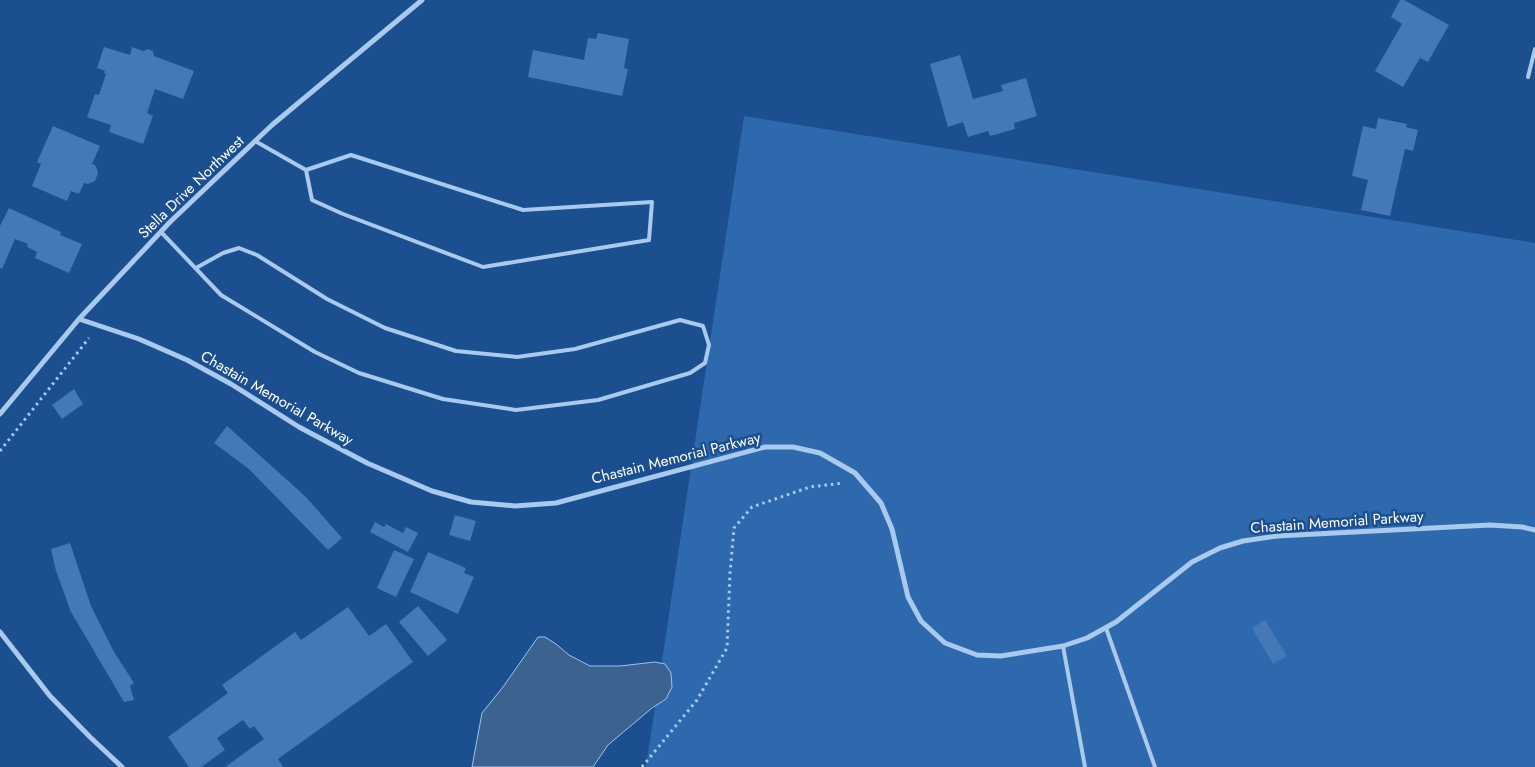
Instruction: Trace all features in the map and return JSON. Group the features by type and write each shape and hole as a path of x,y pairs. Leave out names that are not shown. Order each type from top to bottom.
{"street":[{"name":"Stella Drive Northwest","path":"0,414 79,319 161,232 272,125 422,0"},
{"name":"Chastain Memorial Parkway","path":"79,319 139,339 187,360 231,384 299,427 367,463 432,491 471,502 515,506 556,503 764,447 792,446 820,453 855,472 881,503 892,529 908,597 921,621 945,643 977,655 1001,656 1063,646 1087,638 1116,622 1192,562 1220,548 1243,541 1277,536 1490,526 1522,527 1535,530"},
{"path":"0,632 50,696 122,767"}],"lane":[{"path":"1528,76 1535,49"},
{"path":"255,141 306,170 350,156 523,210 652,202 649,240 483,267 343,214 312,200 306,170"},
{"path":"161,232 221,295 315,352 359,373 442,399 516,410 598,400 690,373 705,363 709,345 703,326 680,320 575,349 517,357 456,351 384,328 327,299 257,255 239,248 224,253 196,268"},
{"path":"1106,628 1155,767"},
{"path":"1063,646 1085,767"}],"path":[{"path":"0,451 98,326"},
{"path":"642,767 697,700 727,648 734,528 752,507 810,488 861,480"}],"shaded area":[{"path":"744,116 1535,243 1535,767 646,767"},
{"path":"538,637 545,637 569,655 590,666 620,666 655,662 665,664 671,673 672,687 666,699 652,708 608,745 593,767 472,767 482,713"}],"building":[{"path":"1400,0 1404,0 1449,25 1428,62 1420,58 1403,87 1375,71 1402,24 1391,17"},
{"path":"598,33 629,39 624,68 628,69 622,96 528,77 533,50 584,60 588,38 596,39"},
{"path":"104,47 130,55 132,47 143,51 148,49 153,51 154,56 194,71 183,99 155,89 147,113 153,116 143,144 109,132 111,125 87,117 95,94 99,95 106,74 104,73 105,71 97,68"},
{"path":"960,55 973,99 1003,91 1001,85 1026,78 1037,116 1014,123 1015,129 990,136 988,131 968,137 963,122 948,127 930,64"},
{"path":"1378,118 1407,124 1406,127 1418,130 1413,151 1405,149 1390,216 1361,210 1368,180 1352,176 1363,126 1376,129"},
{"path":"53,126 100,146 92,164 96,166 98,173 95,181 88,184 84,183 79,194 71,191 67,201 32,186 41,164 37,162"},
{"path":"9,208 61,232 60,235 82,244 69,273 35,258 37,252 27,247 28,244 15,239 2,269 0,268 0,226"},
{"path":"74,389 83,404 62,419 52,405"},
{"path":"227,426 306,497 342,538 328,550 249,469 214,443"},
{"path":"455,515 476,521 470,541 449,535"},
{"path":"375,522 384,527 386,524 403,533 406,527 418,533 408,552 370,532"},
{"path":"70,543 91,606 114,652 134,683 130,686 134,700 124,702 71,612 56,571 51,549"},
{"path":"394,550 414,559 396,597 377,588"},
{"path":"428,552 466,568 464,573 474,577 458,614 410,592"},
{"path":"418,606 447,640 428,656 399,622"},
{"path":"348,607 369,636 386,624 413,662 278,759 283,767 225,767 264,739 254,726 250,729 243,720 217,738 225,750 201,767 189,767 168,737 228,693 222,685 295,632 301,640"},
{"path":"1265,620 1287,656 1273,664 1252,628"}]}
